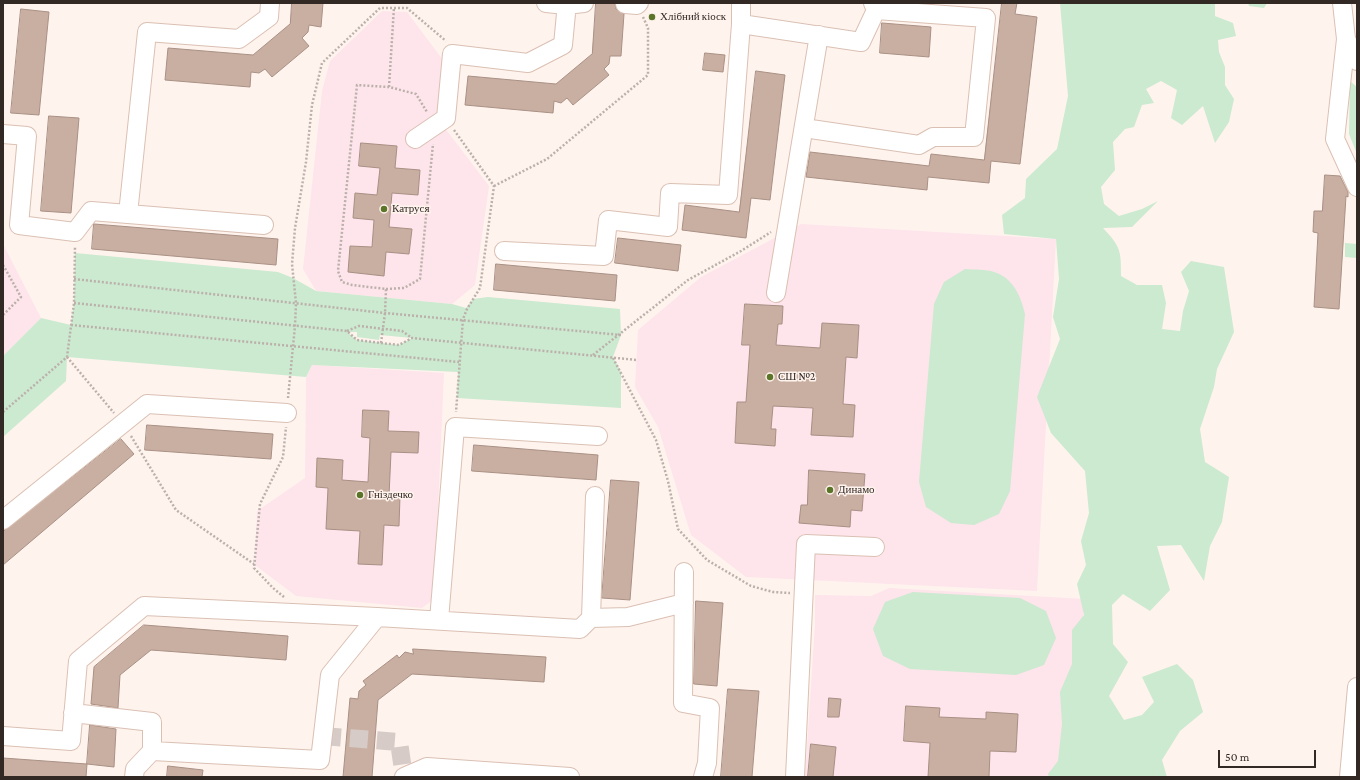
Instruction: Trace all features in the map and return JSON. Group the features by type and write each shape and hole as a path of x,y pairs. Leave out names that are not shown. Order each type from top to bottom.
{"street":[{"path":"128,214 147,32 239,39 269,17 270,3"},
{"path":"415,139 440,123 452,54 528,63 563,45 572,4 546,3"},
{"path":"504,251 604,256 608,220 668,227 670,193 728,195 741,24 741,3"},
{"path":"1342,3 1346,39 1335,139 1357,186"},
{"path":"1351,3 1357,10"},
{"path":"741,24 861,42 874,6 986,18 974,137 933,137 919,145 804,128"},
{"path":"776,293 819,35"},
{"path":"1346,39 1357,61"},
{"path":"3,134 27,136 19,225 75,232 92,211 264,225"},
{"path":"3,520 147,404 287,413"},
{"path":"439,620 455,427 598,436"},
{"path":"3,736 71,741 78,661 144,606 439,620 580,629 590,618 595,496"},
{"path":"795,777 806,544 875,547"},
{"path":"684,572 683,703 710,708 707,763 704,777"},
{"path":"590,618 628,617 684,603"},
{"path":"152,751 320,760 330,675 378,617"},
{"path":"1349,777 1357,687"},
{"path":"73,713 152,722 152,751 135,769 134,777"},
{"path":"404,777 427,767 570,777"}],"path":[{"path":"494,186 547,158 648,75 648,28 634,4"},
{"path":"389,87 394,7"},
{"path":"306,613 273,588 254,568 254,564 260,504 283,457 295,326 296,303 292,264 295,228 306,162 312,105 322,62 380,8 394,7 407,8 450,44 452,54"},
{"path":"440,123 432,170 420,279 404,288 386,289 352,285 342,282 338,271 357,85 389,87 416,94 494,186 480,288 467,308 463,319 460,343 455,427"},
{"path":"593,356 688,280 741,251 788,221"},
{"path":"3,412 67,357 74,303 75,232"},
{"path":"3,265 21,297 3,315"},
{"path":"74,279 385,313 621,334"},
{"path":"381,343 385,313 386,289"},
{"path":"74,303 347,331 359,326 402,331 412,338 637,360"},
{"path":"71,325 459,362"},
{"path":"347,331 357,340 399,345 412,338"},
{"path":"67,357 123,423 176,510 254,564"},
{"path":"613,358 656,440 668,482 678,529 707,560 751,586 773,592 804,594"}],"shaded area":[{"path":"382,11 407,12 443,60 438,119 489,186 475,285 452,304 316,291 303,269 322,91 330,61"},
{"path":"801,224 1056,239 1037,591 746,577 691,535 658,427 635,387 638,330 701,277"},
{"path":"3,244 41,318 3,356"},
{"name":"Гніздечко","path":"312,365 444,373 434,599 422,608 296,596 255,565 257,511 305,478 306,377"},
{"path":"889,588 1085,599 1066,777 805,777 815,625 815,595 871,596"}],"green space":[{"path":"1060,3 1215,3 1215,16 1233,23 1236,36 1218,40 1219,52 1225,67 1225,85 1234,99 1229,122 1215,143 1203,106 1182,125 1171,118 1177,90 1161,81 1146,89 1154,103 1142,105 1134,127 1125,129 1113,142 1115,170 1101,187 1104,204 1119,216 1142,209 1158,201 1132,227 1103,228 1117,245 1119,250 1121,276 1137,285 1162,285 1166,303 1162,329 1180,331 1183,311 1189,291 1181,272 1191,261 1224,267 1234,332 1217,369 1214,387 1200,429 1205,462 1229,477 1222,522 1210,546 1204,581 1181,545 1157,546 1170,590 1150,611 1123,594 1112,605 1113,644 1128,662 1109,696 1124,720 1142,715 1154,702 1142,677 1177,664 1193,680 1203,712 1180,731 1162,760 1167,777 1049,777 1048,774 1058,761 1062,724 1060,692 1072,664 1072,630 1084,615 1077,584 1086,565 1081,541 1089,513 1085,471 1051,433 1037,397 1060,339 1053,317 1059,279 1056,239 1004,234 1002,215 1025,198 1026,179 1057,149 1068,96"},
{"path":"1248,3 1267,3 1264,8 1249,6"},
{"path":"1350,81 1357,87 1357,154 1349,134"},
{"path":"1345,243 1357,244 1357,258 1345,257"},
{"path":"75,253 278,272 293,278 316,291 452,304 466,308 473,299 488,297 620,309 621,335 613,357 621,372 621,408 457,398 458,372 312,365 306,377 67,357 66,381 3,437 3,356 41,318 71,325 74,303","holes":["347,332 357,332 357,337 379,340 380,335 412,338 399,345 357,340"]},
{"path":"965,269 991,271 1001,275 1015,288 1025,314 1010,491 999,514 974,525 951,523 926,507 919,482 934,304 944,282"},
{"path":"913,592 1020,598 1046,611 1056,638 1044,665 1016,675 910,669 883,656 873,629 885,602"}],"building":[{"path":"292,3 323,3 321,27 309,25 308,32 302,38 309,46 272,77 265,69 259,73 251,72 250,87 165,80 168,48 253,55 290,24"},
{"path":"596,3 615,3 616,9 624,14 621,56 610,56 609,64 604,69 609,75 573,105 567,98 561,103 554,101 553,113 465,105 468,76 556,84 592,54"},
{"path":"1002,3 1017,3 1015,14 1037,17 1020,164 991,161 989,183 928,177 927,190 806,177 810,152 929,166 931,154 984,160"},
{"path":"21,9 49,12 39,115 11,113"},
{"path":"882,23 931,27 929,57 880,53"},
{"path":"705,53 725,55 723,72 703,70"},
{"path":"756,71 785,75 770,200 751,198 746,238 682,230 685,205 739,212"},
{"path":"49,116 79,118 71,213 41,211"},
{"path":"361,143 397,146 395,168 420,170 418,195 392,193 389,227 412,229 409,254 386,252 384,276 348,272 350,246 372,247 374,220 353,218 355,193 377,195 380,168 359,166"},
{"path":"1325,175 1340,176 1348,192 1348,197 1346,196 1339,309 1314,307 1318,233 1313,232 1314,211 1322,211"},
{"path":"94,224 278,239 276,265 92,249"},
{"path":"618,238 681,245 678,271 615,263"},
{"path":"496,264 617,275 615,301 494,290"},
{"path":"745,304 783,306 782,324 778,324 776,345 820,348 822,323 859,325 857,358 846,357 843,404 855,405 853,437 811,435 813,408 773,406 771,429 776,429 775,446 735,443 737,402 746,402 750,345 742,345"},
{"path":"363,410 389,411 388,431 419,432 418,453 391,452 389,496 400,496 399,526 384,525 382,565 358,564 360,531 326,529 328,488 316,487 317,458 343,460 342,480 368,482 370,438 362,437"},
{"path":"147,425 273,434 271,459 145,450"},
{"path":"121,439 134,454 3,565 3,532"},
{"path":"474,445 598,455 596,480 472,471"},
{"path":"809,470 865,474 862,511 851,510 850,527 799,523 801,505 807,505"},
{"path":"611,480 639,482 630,600 602,598"},
{"path":"696,601 723,603 717,686 694,684"},
{"path":"144,625 288,636 286,660 151,650 120,675 118,708 91,704 94,667"},
{"path":"413,649 546,657 544,682 412,674 378,700 372,777 343,777 350,698 358,699 359,691 366,685 363,681 397,655 399,658 405,652 413,654"},
{"path":"728,689 759,691 752,777 721,777"},
{"path":"829,698 841,699 839,717 828,717"},
{"path":"906,706 940,708 939,717 986,719 986,712 1018,714 1016,752 990,751 989,777 928,777 930,743 904,741"},
{"path":"90,725 116,729 114,767 87,764"},
{"path":"811,744 836,747 833,777 808,777"},
{"path":"3,758 87,764 86,777 3,777"},
{"path":"168,766 203,770 202,777 167,777"}],"tunnel":[{"path":"323,736 399,742 404,777"}],"place":[{"name":"Хлібний кіоск","path":"652,17"},
{"name":"Катруся","path":"384,209"},
{"name":"СШ №2","path":"770,377"},
{"name":"Динамо","path":"830,490"},
{"name":"Гніздечко","path":"360,495"}]}
